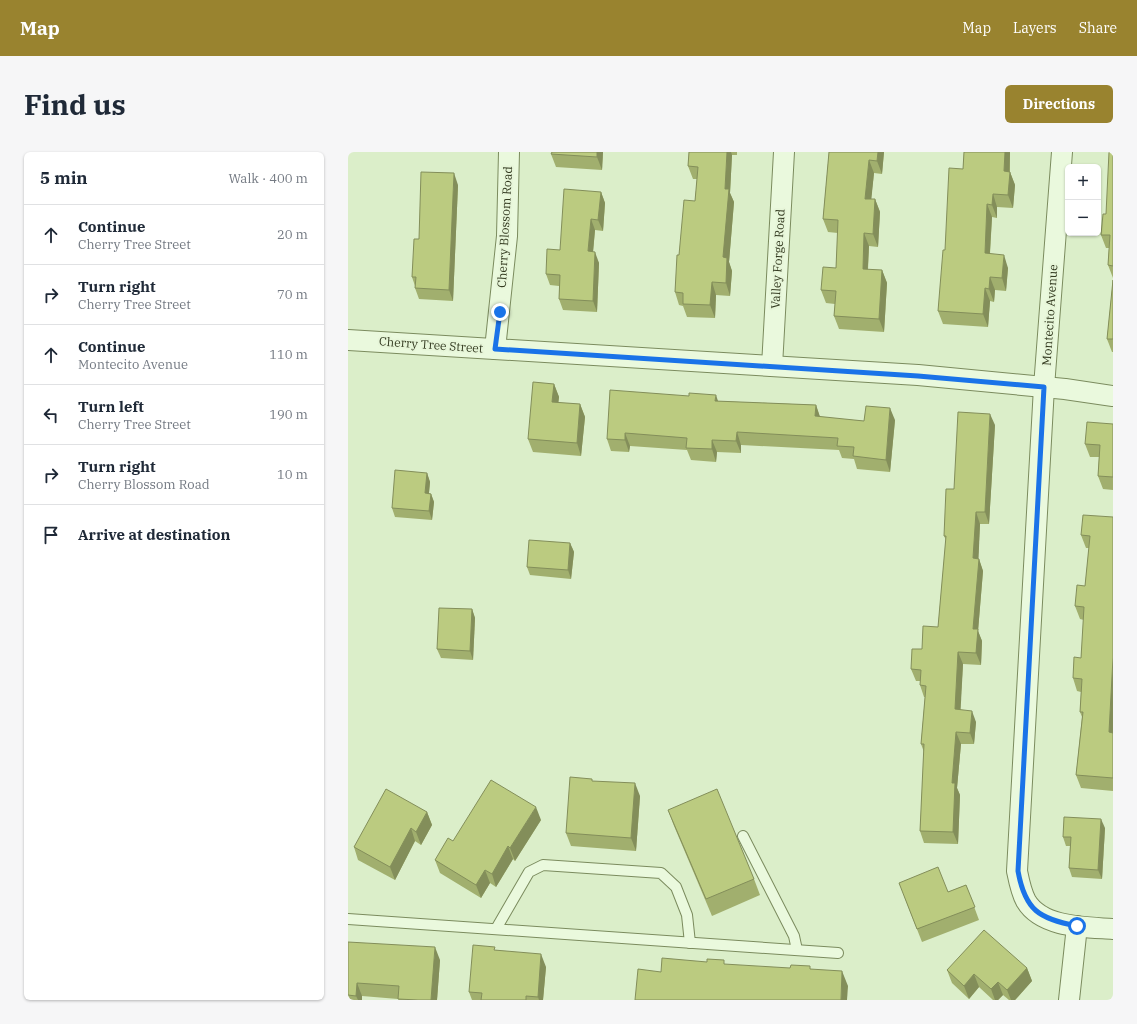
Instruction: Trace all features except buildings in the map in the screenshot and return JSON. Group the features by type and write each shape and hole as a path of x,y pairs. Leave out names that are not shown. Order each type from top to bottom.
{"street":[{"name":"Cherry Blossom Road","path":"495,349 506,236 509,152"},
{"name":"Valley Forge Road","path":"772,366 784,152"},
{"name":"Montecito Avenue","path":"1062,152 1044,387 1018,839 1018,871 1021,888 1027,902 1036,912 1058,923 1077,926"},
{"name":"Cherry Tree Street","path":"348,340 918,376 1044,387 1113,396"},
{"path":"1069,1000 1077,926 1113,929"}],"lane":[{"path":"743,836 794,936 797,950"},
{"path":"496,929 530,872 543,865 661,873 676,887 687,915 690,942"},
{"path":"348,919 838,953"}],"route":[{"path":"500,312 495,349 918,376 1044,387 1018,839 1018,871 1021,888 1027,902 1036,912 1058,923 1077,926"}]}
